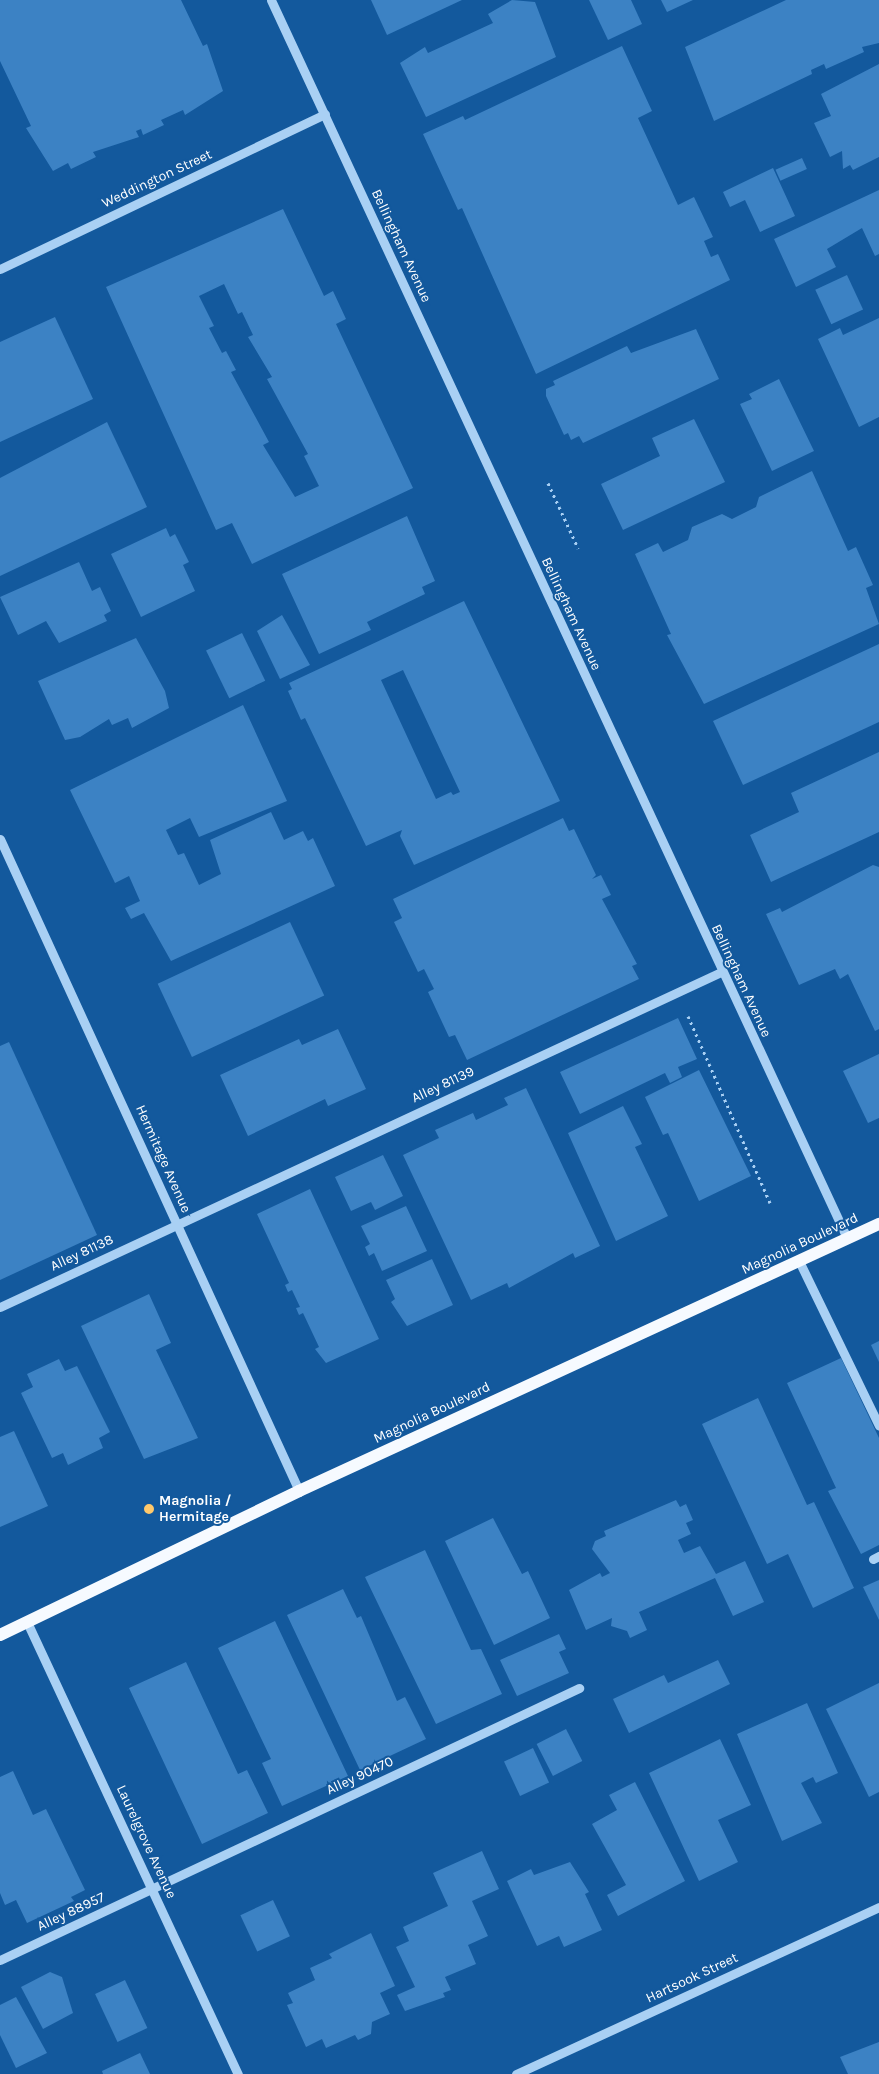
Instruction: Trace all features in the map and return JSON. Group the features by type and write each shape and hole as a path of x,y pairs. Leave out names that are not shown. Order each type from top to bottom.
{"main road":[{"name":"Magnolia Boulevard","path":"0,1635 300,1491 879,1224"}],"street":[{"name":"Bellingham Avenue","path":"271,0 847,1238"},
{"name":"Weddington Street","path":"0,269 325,114"},
{"name":"Hermitage Avenue","path":"0,839 300,1491"},
{"name":"Alley 81139","path":"176,1223 722,972"},
{"name":"Alley 81138","path":"0,1307 176,1223"},
{"path":"799,1261 879,1426"},
{"name":"Laurelgrove Avenue","path":"27,1622 153,1888 238,2074"},
{"name":"Alley 90470","path":"153,1888 579,1688"},
{"name":"Alley 88957","path":"0,1960 153,1888"},
{"name":"Hartsook Street","path":"516,2074 879,1907"}],"path":[{"path":"548,483 578,548"},
{"path":"677,992 770,1203"}],"building":[{"path":"0,0 181,0 203,46 207,44 223,91 185,115 183,110 161,120 164,125 143,135 141,129 136,131 139,137 93,152 96,157 71,169 68,163 53,171 26,128 31,126 0,61"},
{"path":"371,0 462,0 387,35"},
{"path":"512,0 535,2 556,57 426,117 400,63 425,47 428,53 493,23 488,14"},
{"path":"589,0 631,0 642,24 608,40"},
{"path":"661,0 693,0 667,12"},
{"path":"786,0 879,0 879,43 862,47 864,52 826,69 824,64 811,70 812,74 714,121 685,47"},
{"path":"622,46 652,111 638,118 678,205 694,197 713,237 704,241 711,257 718,254 730,280 536,374 462,208 458,210 423,134 463,116 465,120"},
{"path":"879,64 879,157 853,170 850,165 843,169 842,151 830,157 814,123 831,116 821,94"},
{"path":"802,158 807,169 780,181 776,170"},
{"path":"773,168 795,216 760,232 745,200 730,207 723,192"},
{"path":"879,190 879,254 875,256 862,228 827,249 836,267 796,287 774,239"},
{"path":"283,209 324,296 333,291 346,319 336,324 413,488 252,564 232,523 216,530 106,287","holes":["224,284 238,314 242,312 253,335 248,337 272,377 267,379 308,454 304,456 319,486 295,497 263,445 269,442 231,372 236,370 226,351 222,353 209,328 214,326 199,296"]},
{"path":"847,275 863,309 831,324 815,290"},
{"path":"55,317 93,399 0,442 0,342"},
{"path":"879,318 879,417 859,427 818,339 840,328 843,335"},
{"path":"696,329 719,379 583,443 579,436 571,440 568,433 564,435 546,396 546,389 555,385 553,381 627,346 631,353"},
{"path":"779,379 814,451 772,471 740,404 752,399 749,394"},
{"path":"694,419 725,482 623,530 601,484 660,456 652,438"},
{"path":"107,422 147,507 0,576 0,478"},
{"path":"812,471 848,551 856,547 873,585 866,588 879,624 704,704 667,635 671,634 635,554 658,543 663,552 688,540 692,527 722,514 732,519 756,507 759,497"},
{"path":"407,516 435,581 422,587 425,594 367,622 371,630 319,654 282,574"},
{"path":"166,528 170,537 175,534 189,562 183,565 195,591 141,617 111,554"},
{"path":"79,562 92,591 100,587 111,611 104,615 107,621 59,643 46,621 18,635 0,597"},
{"path":"464,601 560,801 414,865 400,836 402,830 366,846 305,718 301,720 288,691 292,689 289,683","holes":["403,670 460,792 453,795 451,792 436,799 381,680"]},
{"path":"282,615 310,665 280,679 257,631"},
{"path":"242,633 265,681 229,698 206,651"},
{"path":"136,638 165,691 169,708 132,728 128,718 112,725 109,719 80,737 65,740 38,681"},
{"path":"879,644 879,722 743,785 713,721"},
{"path":"243,705 287,801 199,837 190,818 166,830 178,855 184,853 199,885 221,874 210,840 271,812 284,840 303,831 308,841 313,838 335,886 171,961 144,913 131,919 125,908 140,901 129,876 115,883 70,790"},
{"path":"879,752 879,832 771,882 750,835 799,812 791,793"},
{"path":"563,818 569,831 574,829 596,875 592,879 601,875 611,895 602,899 637,964 632,966 639,979 467,1060 455,1035 449,1037 428,992 434,989 424,969 418,972 394,922 402,918 393,899"},
{"path":"873,865 879,867 879,1029 875,1031 848,974 840,979 835,969 799,985 766,914 780,908 782,912"},
{"path":"290,922 324,995 192,1057 158,984"},
{"path":"678,1018 697,1059 678,1067 682,1077 670,1083 665,1073 580,1114 560,1072"},
{"path":"338,1029 366,1089 328,1106 325,1099 248,1136 220,1075 299,1039 302,1045"},
{"path":"9,1042 97,1235 0,1280 0,1046"},
{"path":"879,1054 879,1118 868,1123 843,1071"},
{"path":"699,1070 751,1176 699,1201 668,1133 663,1135 645,1097"},
{"path":"526,1088 600,1246 575,1258 573,1253 509,1288 507,1283 471,1300 403,1155 439,1138 435,1130 473,1113 476,1120 508,1105 504,1098"},
{"path":"623,1106 642,1144 635,1147 668,1216 616,1241 568,1133"},
{"path":"383,1155 403,1196 375,1210 371,1202 351,1211 335,1177"},
{"path":"310,1189 379,1339 326,1363 315,1349 319,1347 303,1313 299,1315 296,1308 300,1307 292,1290 288,1292 285,1285 289,1283 257,1214"},
{"path":"406,1206 427,1251 382,1271 374,1253 369,1256 365,1247 370,1244 361,1226"},
{"path":"432,1259 453,1305 407,1326 391,1302 395,1299 386,1280"},
{"path":"149,1294 171,1343 156,1350 198,1438 144,1459 81,1326"},
{"path":"879,1341 879,1362 871,1345"},
{"path":"841,1358 879,1438 879,1545 861,1554 828,1491 836,1488 787,1383"},
{"path":"59,1359 65,1371 77,1366 110,1432 99,1438 103,1448 68,1465 63,1453 52,1458 21,1393 33,1387 27,1374"},
{"path":"758,1398 807,1505 814,1502 854,1588 813,1608 788,1554 767,1564 702,1424"},
{"path":"14,1431 48,1506 0,1527 0,1437"},
{"path":"676,1500 680,1507 686,1504 693,1520 686,1523 691,1534 678,1540 684,1553 700,1546 716,1574 745,1561 764,1602 733,1616 715,1578 639,1612 647,1630 630,1638 627,1631 611,1626 612,1618 586,1630 569,1590 600,1573 602,1577 610,1573 592,1549 595,1541 606,1536 604,1531"},
{"path":"493,1518 522,1574 528,1571 550,1618 494,1645 445,1541"},
{"path":"425,1550 471,1650 481,1649 502,1694 436,1724 365,1577"},
{"path":"879,1580 879,1620 863,1587"},
{"path":"343,1589 357,1618 361,1616 397,1701 405,1697 426,1739 360,1770 287,1615"},
{"path":"275,1621 348,1776 282,1806 262,1763 271,1759 218,1648"},
{"path":"559,1634 566,1649 559,1652 569,1673 517,1696 500,1660"},
{"path":"718,1660 730,1684 629,1733 613,1699 664,1675 668,1683"},
{"path":"186,1662 238,1774 247,1770 268,1813 202,1844 129,1688"},
{"path":"879,1683 879,1792 869,1797 826,1709"},
{"path":"807,1703 838,1773 816,1783 813,1777 801,1783 822,1823 782,1841 737,1734"},
{"path":"566,1729 582,1761 553,1776 537,1744"},
{"path":"720,1739 751,1805 718,1820 738,1862 699,1881 649,1773"},
{"path":"533,1748 549,1782 520,1796 504,1762"},
{"path":"13,1771 33,1815 46,1809 85,1890 71,1897 74,1901 27,1923 16,1900 5,1905 0,1893 0,1777"},
{"path":"635,1782 685,1881 618,1916 607,1895 626,1885 592,1824 617,1810 609,1795"},
{"path":"482,1851 499,1889 472,1901 488,1936 468,1945 476,1964 445,1977 451,1990 443,1993 445,1997 405,2011 397,1995 415,1987 396,1947 409,1941 403,1927 448,1906 433,1873"},
{"path":"570,1862 589,1892 585,1894 602,1930 564,1947 559,1936 537,1946 507,1881 531,1869 534,1875"},
{"path":"273,1900 290,1936 257,1951 240,1915"},
{"path":"371,1933 395,1986 380,1993 390,2014 372,2022 371,2034 358,2040 355,2035 326,2048 322,2039 306,2047 287,2005 293,2003 288,1993 315,1980 310,1968 332,1958 329,1954"},
{"path":"50,1972 62,1977 73,2013 43,2029 21,1987"},
{"path":"125,1980 147,2028 117,2042 95,1994"},
{"path":"16,1997 47,2053 16,2068 0,2035 0,2005"},
{"path":"879,2042 879,2074 848,2074 840,2057"},
{"path":"140,2053 150,2074 103,2074 102,2071"}],"place":[{"name":"Magnolia / Hermitage","path":"149,1509"}]}
